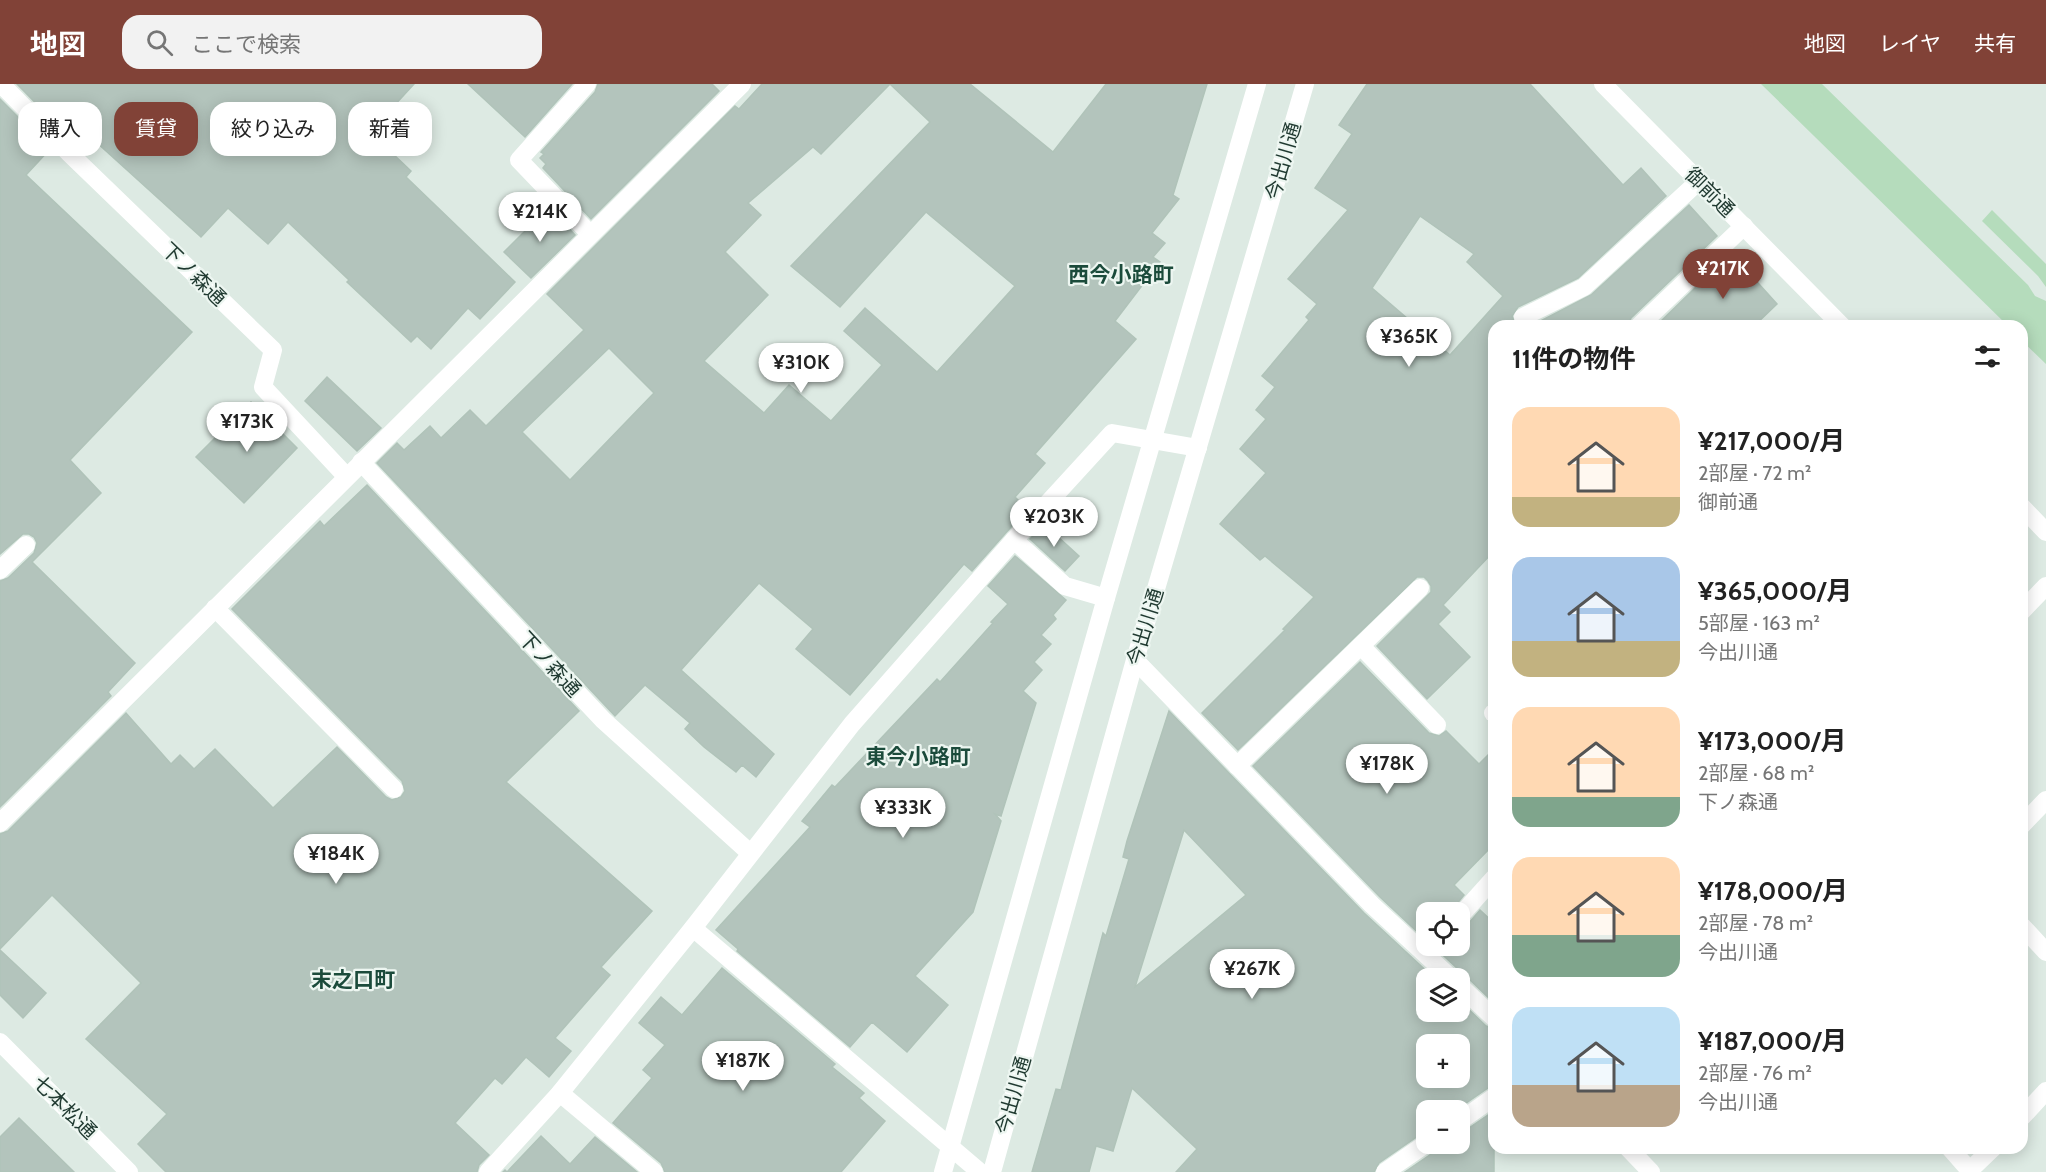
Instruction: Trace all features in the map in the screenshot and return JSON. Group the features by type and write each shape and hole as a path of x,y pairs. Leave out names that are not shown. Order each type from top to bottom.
{"street":[{"name":"下ノ森通","path":"1,84 273,350 263,387 346,476"},
{"path":"587,84 519,160 590,234"},
{"path":"0,823 742,84"},
{"path":"944,1172 1106,597 1257,84"},
{"name":"今出川通","path":"992,1172 1135,660 1305,84"},
{"name":"御前通","path":"1603,84 1836,320"},
{"path":"1523,317 1584,287 1699,181"},
{"path":"1645,320 1743,226"},
{"path":"488,1172 560,1092 693,928 852,724 1112,433 1198,448"},
{"name":"下ノ森通","path":"361,462 603,720 750,853"},
{"path":"2028,513 2046,532"},
{"path":"1014,540 1065,585 1106,597"},
{"path":"0,570 26,545"},
{"path":"2028,605 2046,586"},
{"path":"1237,765 1420,588"},
{"path":"215,608 394,789"},
{"path":"1361,646 1437,725"},
{"path":"1135,660 1372,905 1416,940"},
{"path":"2028,819 2046,800"},
{"path":"1470,905 1488,885"},
{"path":"693,928 980,1172"},
{"path":"2028,932 2046,952"},
{"path":"1434,956 1443,968"},
{"path":"1470,995 1488,1012"},
{"name":"七本松通","path":"0,1042 129,1172"},
{"path":"2028,1110 2046,1091"},
{"path":"560,1092 654,1172"},
{"path":"1470,1114 1488,1101"},
{"path":"1385,1172 1416,1151"},
{"path":"1632,1154 1643,1169"},
{"path":"1955,1154 1971,1171 1987,1154"}],"green space":[{"path":"1761,84 1822,84 2028,285 2035,296 2046,301 2046,364 2028,347 2028,320 2002,320"},
{"path":"1992,210 2046,264 2046,287 2038,276 1982,221"}],"building":[{"path":"17,84 414,84 398,102 348,102 348,156 395,156 411,171 406,177 515,282 480,319 468,308 431,349 417,336 411,342 288,222 268,244 228,208 201,237 102,147 102,102 35,102"},
{"path":"468,84 572,84 525,137"},
{"path":"598,84 712,84 719,91 591,219 543,168 546,164 540,158 544,154 541,152 595,92"},
{"path":"762,84 890,84 970,84 1053,152 1106,84 1207,84 1173,195 1179,199 1152,233 1165,243 1153,257 1160,262 1115,321 1136,339 1035,454 1045,463 1015,497 1027,509 972,571 964,564 850,695 796,649 813,629 759,583 681,670 774,754 756,777 742,765 736,772 704,747 685,729 690,723 645,685 615,716 377,463 397,443 404,450 430,426 441,438 470,410 486,426 584,330 547,294 735,106 739,109","holes":["890,84 930,122 791,266 840,307 926,212 1015,286 937,372 865,308 844,331 882,365 831,421 789,385 764,413 704,361 768,295 725,252 761,215 748,203 813,147 821,154","609,348 654,393 570,480 522,432"]},
{"path":"1367,84 1530,84 1623,185 1641,168 1666,196 1578,278 1518,307 1512,316 1514,320 1488,320 1488,557 1443,605 1450,612 1438,624 1470,657 1427,699 1377,646 1431,592 1428,581 1424,577 1417,577 1238,750 1202,713 1285,630 1283,629 1314,597 1265,556 1260,560 1220,524 1266,473 1240,449 1266,419 1256,410 1275,387 1262,376 1309,320 1306,317 1317,304 1288,279 1348,210 1315,188 1352,134 1339,125","holes":["1420,216 1474,254 1467,262 1503,296 1450,355 1372,288"]},
{"path":"0,99 18,117 18,156 44,156 26,175 192,332 70,460 101,493 32,562 135,663 108,692 111,696 0,807 0,581 8,578 34,553 37,543 34,537 23,534 0,554"},
{"path":"1689,205 1717,236 1630,320 1543,320 1591,295"},
{"path":"549,207 575,235 531,278 504,252"},
{"path":"1731,253 1777,304 1760,320 1662,320"},
{"path":"327,377 381,428 357,451 305,401"},
{"path":"251,402 297,448 244,503 196,457"},
{"path":"367,485 579,711 506,782 652,911 601,967 610,975 555,1038 571,1051 549,1077 526,1057 502,1084 495,1078 455,1123 489,1155 479,1165 477,1172 166,1172 138,1144 167,1114 86,1039 141,983 52,895 0,949 0,834 8,831 126,713 171,764 180,755 194,769 215,749 273,808 337,747 386,797 392,800 401,797 405,791 402,781 232,609 320,521 324,526"},
{"path":"1044,524 1079,556 1065,571 1030,539"},
{"path":"1015,556 1066,600 1053,615 1056,619 1041,635 1051,644 1034,662 1042,670 1023,691 1036,703 1001,816 995,814 1001,821 973,912 915,976 948,1005 907,1052 872,1022 850,1047 737,951 738,949 716,930 810,827 802,821 832,785 835,787 937,679 940,682 993,623 991,622 1008,604 988,586"},
{"path":"1360,662 1429,733 1439,736 1446,731 1479,764 1488,755 1488,850 1454,885 1464,895 1458,902 1416,902 1416,931 1380,897 1253,766"},
{"path":"1169,711 1364,913 1423,968 1416,968 1416,1022 1470,1022 1470,1011 1488,1027 1488,1088 1470,1100 1416,1100 1416,1137 1379,1163 1374,1172 1176,1172 1197,1149 1132,1088 1113,1151 1096,1146 1089,1172 1032,1172 1056,1089 1061,1090 1103,933 1106,936 1129,859 1123,857 1127,841","holes":["1184,830 1246,895 1135,987"]},
{"path":"1480,910 1488,917 1488,997 1470,980 1470,968 1457,968 1444,956 1470,956 1470,922"},
{"path":"0,950 46,993 23,1018 0,995"},
{"path":"722,968 835,1064 832,1067 864,1093 859,1098 885,1121 841,1172 665,1172 661,1163 613,1123 652,1078 643,1070 665,1045 639,1023 661,997 682,1015"},
{"path":"1488,1115 1488,1154 1494,1154 1494,1172 1405,1172 1431,1154 1470,1154 1470,1127"},
{"path":"19,1118 74,1172 0,1172 0,1137"},
{"path":"541,1136 570,1164 595,1137 637,1172 507,1172"}],"district":[{"name":"西今小路町","path":"1121,275"},
{"name":"東今小路町","path":"918,757"},
{"name":"末之口町","path":"353,980"}]}
